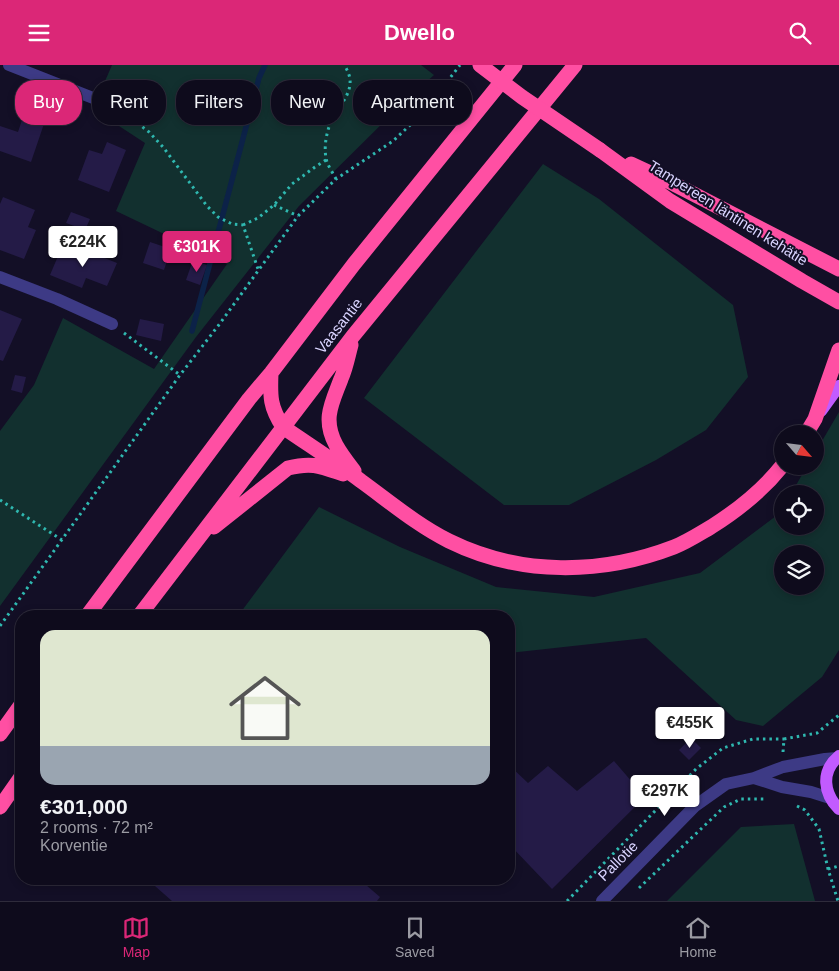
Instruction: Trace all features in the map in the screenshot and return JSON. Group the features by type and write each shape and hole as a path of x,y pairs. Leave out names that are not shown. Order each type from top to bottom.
{"highway":[{"name":"Tampereen läntinen kehätie","path":"480,65 522,97 670,201 802,281 839,301"},
{"name":"Vaasantie","path":"91,610 238,414 354,264 515,65"},
{"name":"Vaasantie","path":"144,610 353,336 575,65"},
{"name":"Tampereen läntinen kehätie","path":"600,150 674,184 839,269"},
{"path":"353,336 328,418 336,446 360,480"},
{"path":"811,425 839,350"},
{"path":"270,373 272,404 276,416 284,427 420,525 449,541 509,563 575,568 608,565 646,557 676,547 701,533 750,499 775,475"},
{"path":"194,543 288,468 302,464 317,465 360,480"},
{"path":"0,734 15,713"},
{"path":"0,807 15,786"}],"main road":[{"path":"815,419 839,386"},
{"path":"838,757 829,769 826,779 830,798 839,809"}],"street":[{"path":"9,65 92,98"},
{"path":"0,277 57,299 112,324"},
{"name":"Pallotie","path":"602,901 695,806 726,784 754,778 783,767 838,757"},
{"name":"Pallotie","path":"754,778 782,787 811,792 830,798"}],"path":[{"path":"336,179 326,160 325,147 330,123 347,96 350,85 348,71 344,65"},
{"path":"0,626 180,375 298,216 336,179 393,141 423,113 460,65"},
{"path":"141,125 163,147 207,206 218,217 232,224 243,225 258,218 274,205 292,184 326,160"},
{"path":"274,205 298,216"},
{"path":"243,225 259,270"},
{"path":"112,324 180,375"},
{"path":"0,499 62,539"},
{"path":"567,901 696,769 723,748 753,739 784,739"},
{"path":"633,894 724,807 742,799 766,799"},
{"path":"828,869 839,866"}],"green space":[{"path":"112,65 421,65 434,75 428,80 353,80 353,125 381,125 299,206 196,337 0,606 0,431 34,385 63,318 154,369 227,264 116,211 145,143 117,125 166,125 166,80 106,80"},
{"path":"543,164 599,199 733,305 748,377 706,430 656,460 569,505 504,505 364,398"},
{"path":"839,412 839,650 822,677 763,726 736,720 646,638 515,652 515,610 242,610 319,507 400,547 496,587 594,597 700,573 774,518 774,535 824,535 824,485 796,485 802,475 824,475 824,438"},
{"path":"794,824 815,901 667,901 741,827"}],"building":[{"path":"20,125 44,125 31,162 0,151 0,126 18,132"},
{"path":"107,142 126,150 109,192 78,180 89,150 102,154"},
{"path":"3,197 35,210 28,227 36,230 24,259 0,250 0,204"},
{"path":"71,212 90,219 85,230 66,223"},
{"path":"150,242 171,249 164,270 143,263"},
{"path":"77,247 117,263 107,286 86,278 82,288 50,275 61,249 74,254"},
{"path":"193,260 207,265 200,285 186,280"},
{"path":"0,310 22,319 3,361 0,360"},
{"path":"140,319 164,324 161,341 136,335"},
{"path":"15,375 26,377 22,393 11,390"},
{"path":"691,738 701,748 689,760 679,750"},
{"path":"614,761 645,797 552,889 515,850 515,771 528,783 548,766 577,791"},
{"path":"154,885 366,885 380,897 377,901 172,901"}],"waterway":[{"path":"192,331 259,78 265,65"}]}
